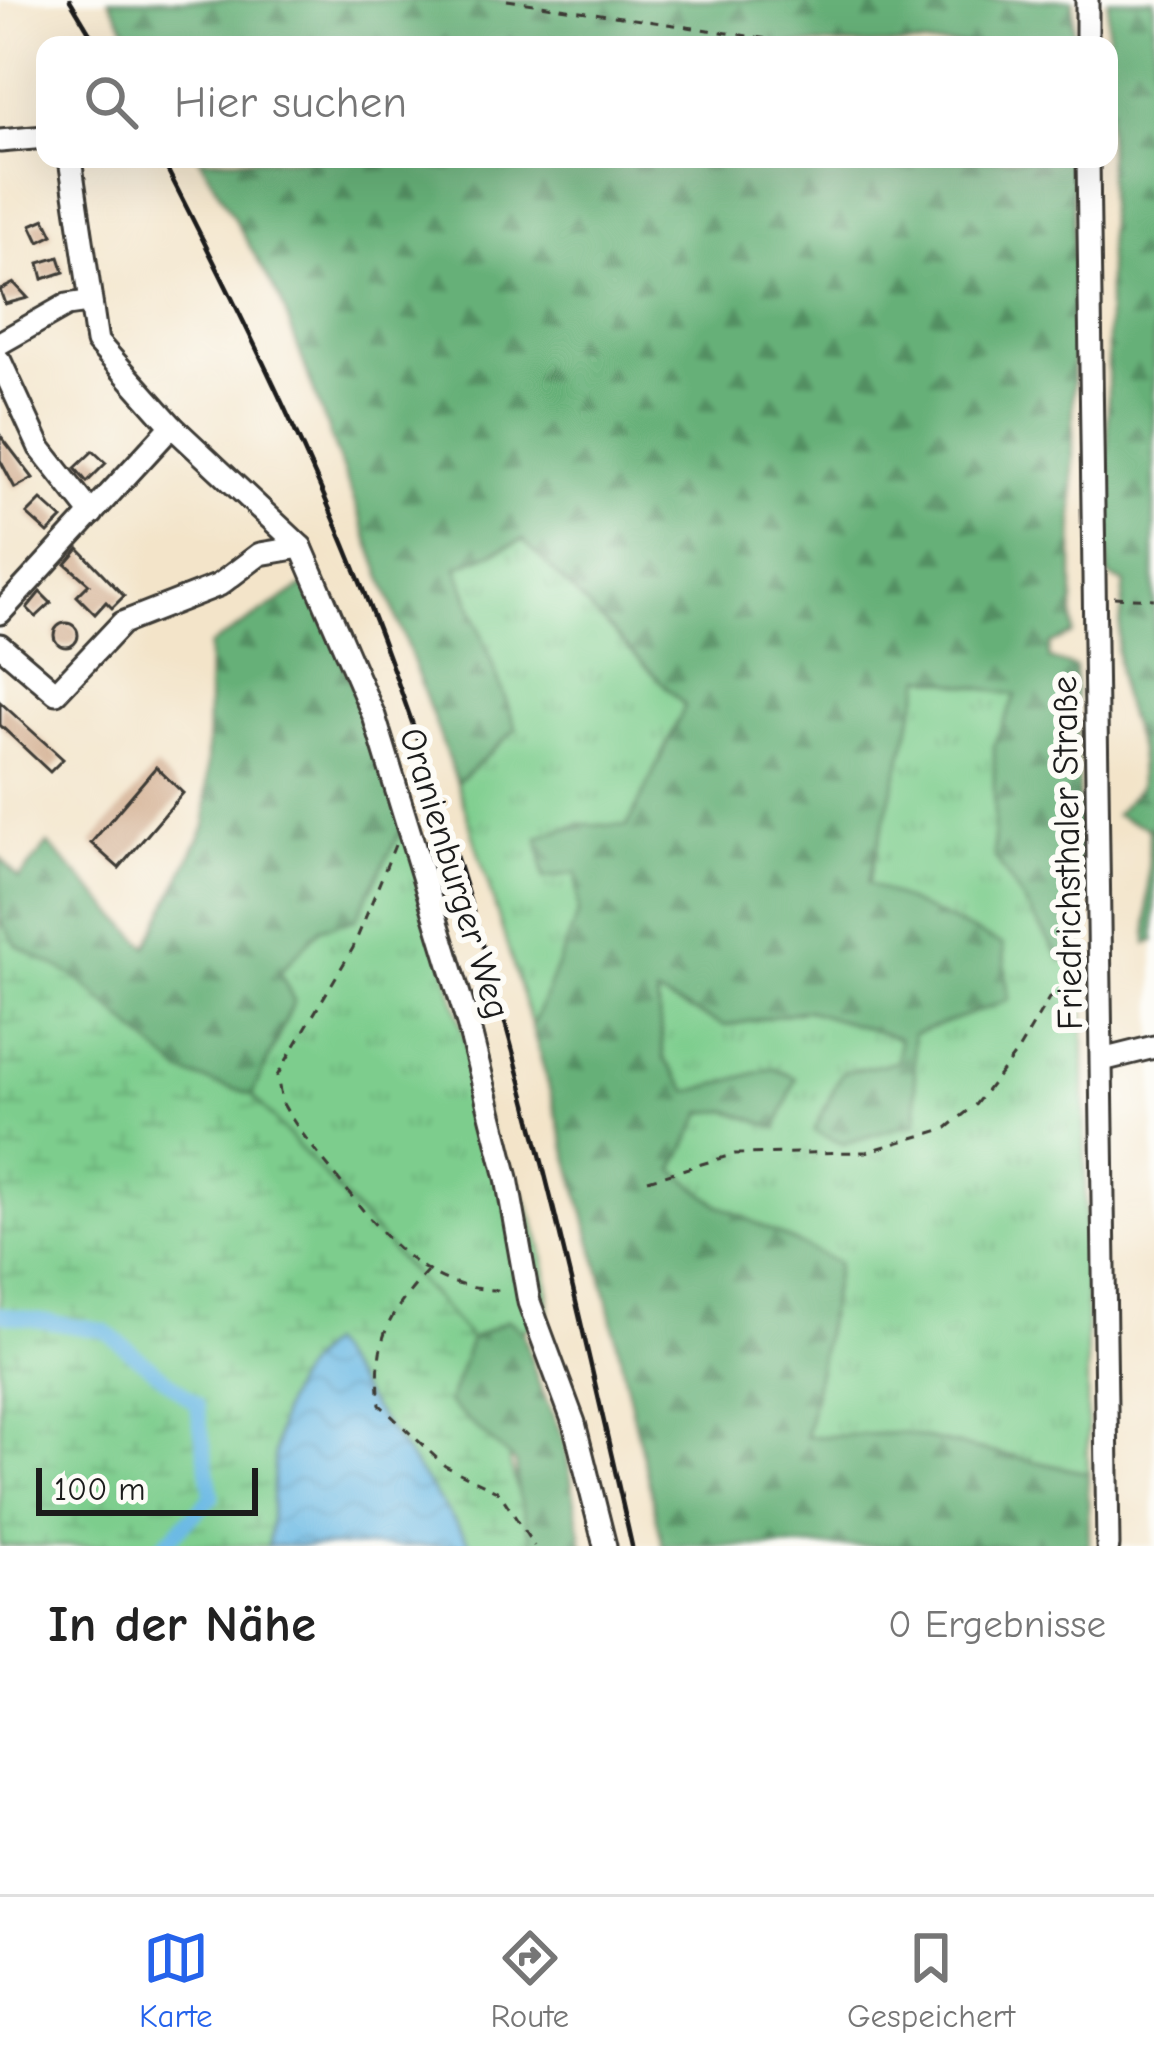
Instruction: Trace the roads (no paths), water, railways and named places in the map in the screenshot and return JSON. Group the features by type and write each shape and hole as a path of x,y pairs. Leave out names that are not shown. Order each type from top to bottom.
{"street":[{"path":"1087,0 1087,36"},
{"path":"0,141 36,138"},
{"name":"Oranienburger Weg","path":"73,168 97,342 172,426 301,547 374,716 469,1027 507,1178 527,1289 574,1423 604,1546"},
{"name":"Friedrichsthaler Straße","path":"1088,168 1108,1546"},
{"path":"0,343 67,305 88,302"},
{"path":"0,362 40,448 92,514"},
{"path":"0,613 172,426"},
{"path":"0,645 56,693 122,623 219,585 260,554 301,547"},
{"path":"1102,1060 1154,1047"}],"water":[{"path":"327,1343 472,1546 268,1546 282,1412 291,1388"}],"waterway":[{"path":"0,1314 105,1331 197,1404 212,1497 162,1546"}],"railway":[{"path":"70,0 92,36"},
{"path":"166,168 317,481 372,613 434,786 528,1109 632,1546"}]}
